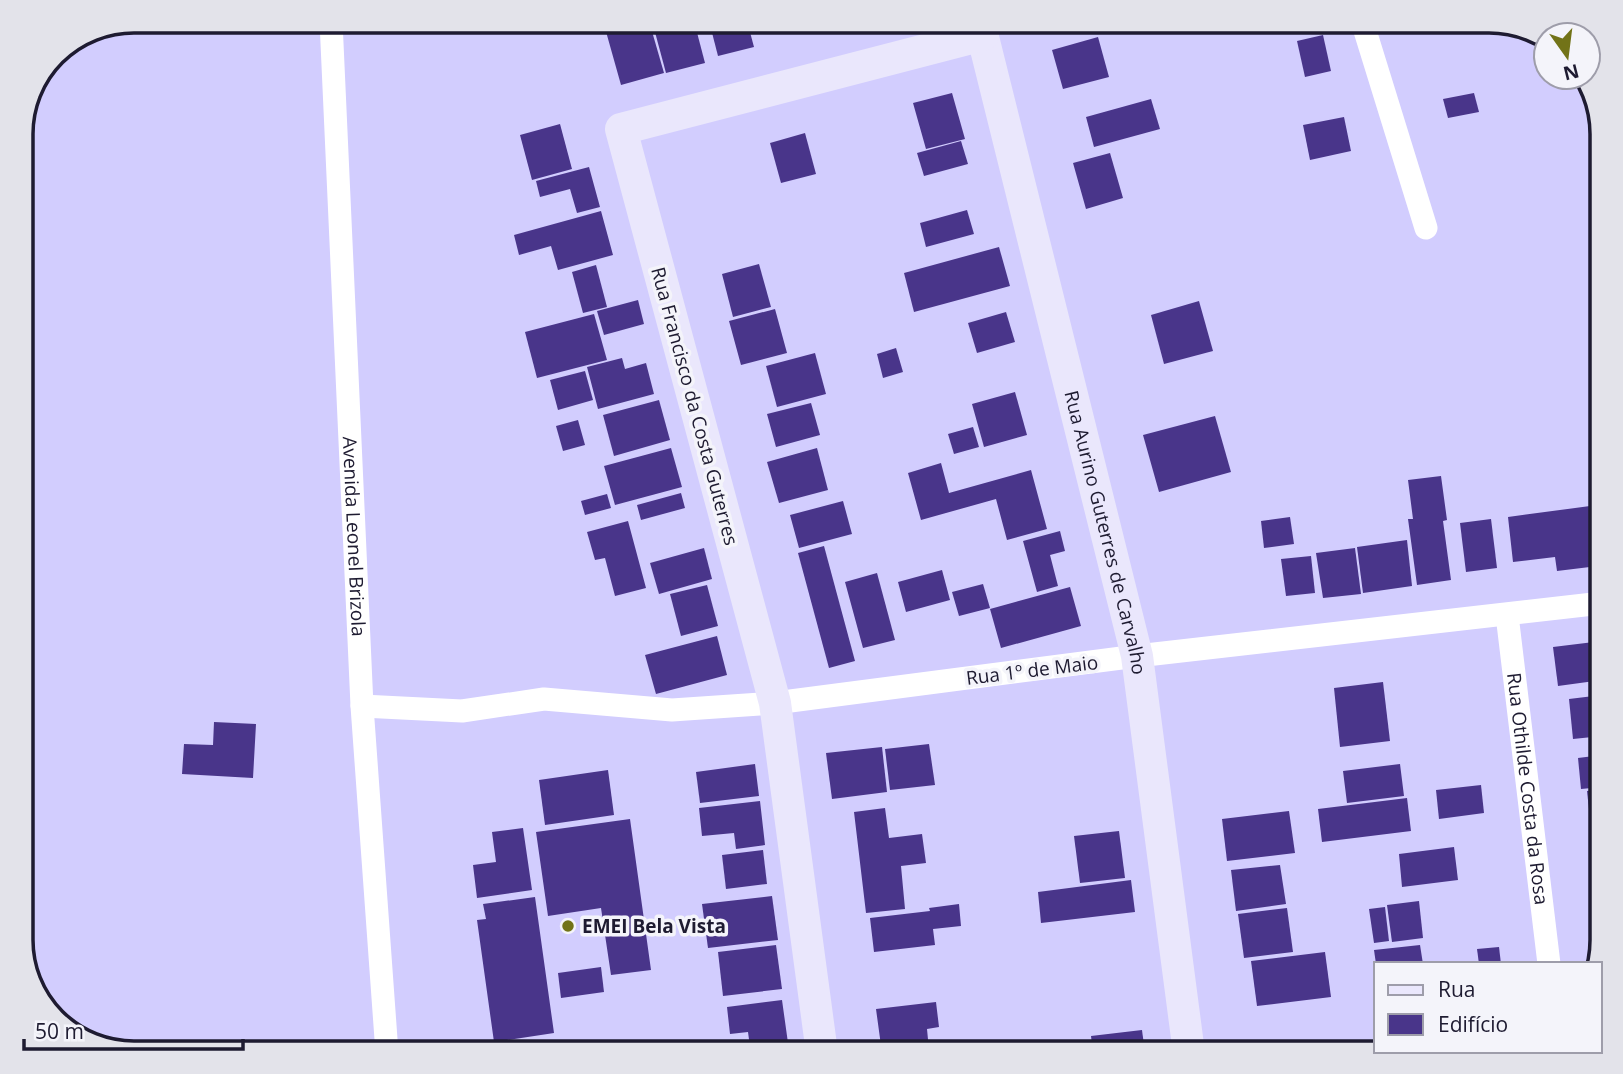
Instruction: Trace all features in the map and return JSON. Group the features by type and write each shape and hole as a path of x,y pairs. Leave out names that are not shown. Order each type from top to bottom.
{"street":[{"name":"Avenida Leonel Brizola","path":"332,33 362,706 386,1041"},
{"name":"Rua Francisco da Costa Guterres","path":"820,1041 775,703 621,129 963,33"},
{"name":"Rua Aurino Guterres de Carvalho","path":"982,33 1137,656 1187,1041"},
{"path":"1366,33 1426,228"},
{"name":"Rua 1º de Maio","path":"362,706 462,711 544,699 672,710 775,703 1137,656 1590,605"},
{"name":"Rua Othilde Costa da Rosa","path":"1507,615 1549,962"}],"building":[{"path":"606,33 652,33 664,73 621,85"},
{"path":"655,33 697,33 705,63 666,73"},
{"path":"712,33 750,33 754,47 718,56"},
{"path":"1323,35 1331,71 1305,77 1297,41"},
{"path":"1098,37 1109,77 1063,89 1052,50"},
{"path":"952,93 965,139 926,149 913,103"},
{"path":"1474,93 1479,112 1448,118 1443,99"},
{"path":"1151,99 1160,129 1094,147 1086,117"},
{"path":"1344,117 1351,151 1310,160 1303,125"},
{"path":"560,124 572,169 532,180 520,135"},
{"path":"805,133 816,174 781,183 770,143"},
{"path":"961,141 968,164 924,176 917,153"},
{"path":"1110,153 1123,198 1086,209 1073,163"},
{"path":"589,167 600,207 577,213 570,189 540,197 536,181"},
{"path":"967,210 974,234 926,247 920,223"},
{"path":"601,211 613,255 558,270 551,246 519,255 514,235"},
{"path":"999,247 1010,286 914,312 904,273"},
{"path":"759,264 771,307 733,317 722,274"},
{"path":"596,265 607,307 583,313 572,272"},
{"path":"638,300 644,324 604,335 597,311"},
{"path":"1199,301 1213,351 1164,364 1151,315"},
{"path":"775,309 787,353 741,365 729,321"},
{"path":"1006,312 1015,342 977,353 968,323"},
{"path":"594,314 607,360 537,378 525,332"},
{"path":"896,348 903,372 883,378 877,354"},
{"path":"815,353 826,394 777,407 766,366"},
{"path":"622,358 625,369 646,363 654,394 598,409 587,367"},
{"path":"585,371 593,400 558,410 550,380"},
{"path":"1015,392 1027,435 984,447 972,404"},
{"path":"659,400 670,440 614,456 603,415"},
{"path":"811,403 820,435 776,447 767,414"},
{"path":"1215,416 1231,472 1159,492 1143,435"},
{"path":"578,420 585,445 563,451 556,426"},
{"path":"973,427 979,447 954,454 948,434"},
{"path":"671,448 682,487 615,505 604,466"},
{"path":"817,448 828,490 779,503 767,462"},
{"path":"941,463 949,493 1031,470 1047,529 1007,540 996,499 921,520 908,473"},
{"path":"1441,476 1447,520 1443,521 1451,580 1417,585 1408,519 1413,519 1408,480"},
{"path":"681,493 685,508 641,520 637,505"},
{"path":"607,494 611,508 585,515 581,501"},
{"path":"843,501 852,534 799,548 790,515"},
{"path":"1590,506 1590,567 1557,571 1555,557 1513,562 1508,517"},
{"path":"1290,517 1294,544 1264,548 1261,521"},
{"path":"1491,519 1497,568 1466,572 1460,523"},
{"path":"628,521 646,588 615,596 605,558 595,560 587,532"},
{"path":"1060,531 1065,551 1050,555 1058,586 1037,592 1023,541"},
{"path":"1407,540 1412,586 1363,593 1357,547"},
{"path":"824,546 855,661 829,668 798,553"},
{"path":"704,548 712,579 659,594 650,563"},
{"path":"1355,548 1361,594 1323,598 1316,553"},
{"path":"1311,556 1315,593 1286,596 1281,559"},
{"path":"942,570 950,600 906,612 898,582"},
{"path":"877,573 895,640 863,648 845,582"},
{"path":"983,584 990,608 959,616 952,592"},
{"path":"707,585 718,626 681,636 670,594"},
{"path":"1070,587 1081,626 1001,648 990,609"},
{"path":"717,636 727,675 656,694 645,655"},
{"path":"1590,642 1590,682 1558,686 1553,647"},
{"path":"1383,682 1390,741 1340,747 1334,688"},
{"path":"1590,696 1590,737 1573,739 1569,699"},
{"path":"214,722 256,724 253,778 182,774 184,744 213,745"},
{"path":"929,744 935,785 890,790 885,749"},
{"path":"882,747 887,792 832,799 826,753"},
{"path":"1590,756 1590,788 1581,789 1578,758"},
{"path":"755,764 759,796 700,803 696,772"},
{"path":"1400,764 1404,796 1347,803 1343,771"},
{"path":"608,770 614,815 545,825 539,780"},
{"path":"1481,785 1484,813 1439,819 1436,790"},
{"path":"1587,791 1590,791 1590,818"},
{"path":"1407,798 1411,831 1322,842 1318,809"},
{"path":"760,801 765,845 736,849 734,833 702,836 699,808"},
{"path":"885,808 889,838 922,834 926,863 901,866 905,909 866,913 854,812"},
{"path":"1289,811 1295,853 1227,861 1222,819"},
{"path":"630,819 651,970 611,975 601,908 548,916 536,832"},
{"path":"523,828 532,890 477,898 473,865 496,862 492,832"},
{"path":"1119,831 1125,878 1080,883 1074,836"},
{"path":"1454,847 1458,880 1402,887 1399,854"},
{"path":"763,850 767,884 726,889 722,855"},
{"path":"1280,865 1286,904 1236,911 1231,870"},
{"path":"1131,880 1135,912 1041,923 1038,892"},
{"path":"772,896 778,940 708,948 702,904"},
{"path":"535,897 554,1033 494,1041 477,920 486,919 483,904"},
{"path":"1419,901 1423,938 1392,942 1387,905"},
{"path":"959,904 961,926 933,929 935,945 874,952 870,918 930,911 929,908"},
{"path":"1385,907 1389,941 1374,943 1369,909"},
{"path":"1287,908 1293,952 1244,958 1238,914"},
{"path":"776,945 782,989 723,996 718,952"},
{"path":"1420,945 1423,962 1376,962 1374,950"},
{"path":"1499,947 1501,962 1479,962 1477,949"},
{"path":"1325,952 1331,997 1257,1006 1251,961"},
{"path":"601,967 604,992 561,998 558,973"},
{"path":"782,1000 788,1041 749,1041 748,1032 730,1034 727,1007"},
{"path":"936,1002 939,1027 927,1029 928,1041 880,1041 876,1009"},
{"path":"1142,1030 1143,1041 1092,1041 1091,1036"}],"place":[{"name":"EMEI Bela Vista","path":"568,926"}]}
